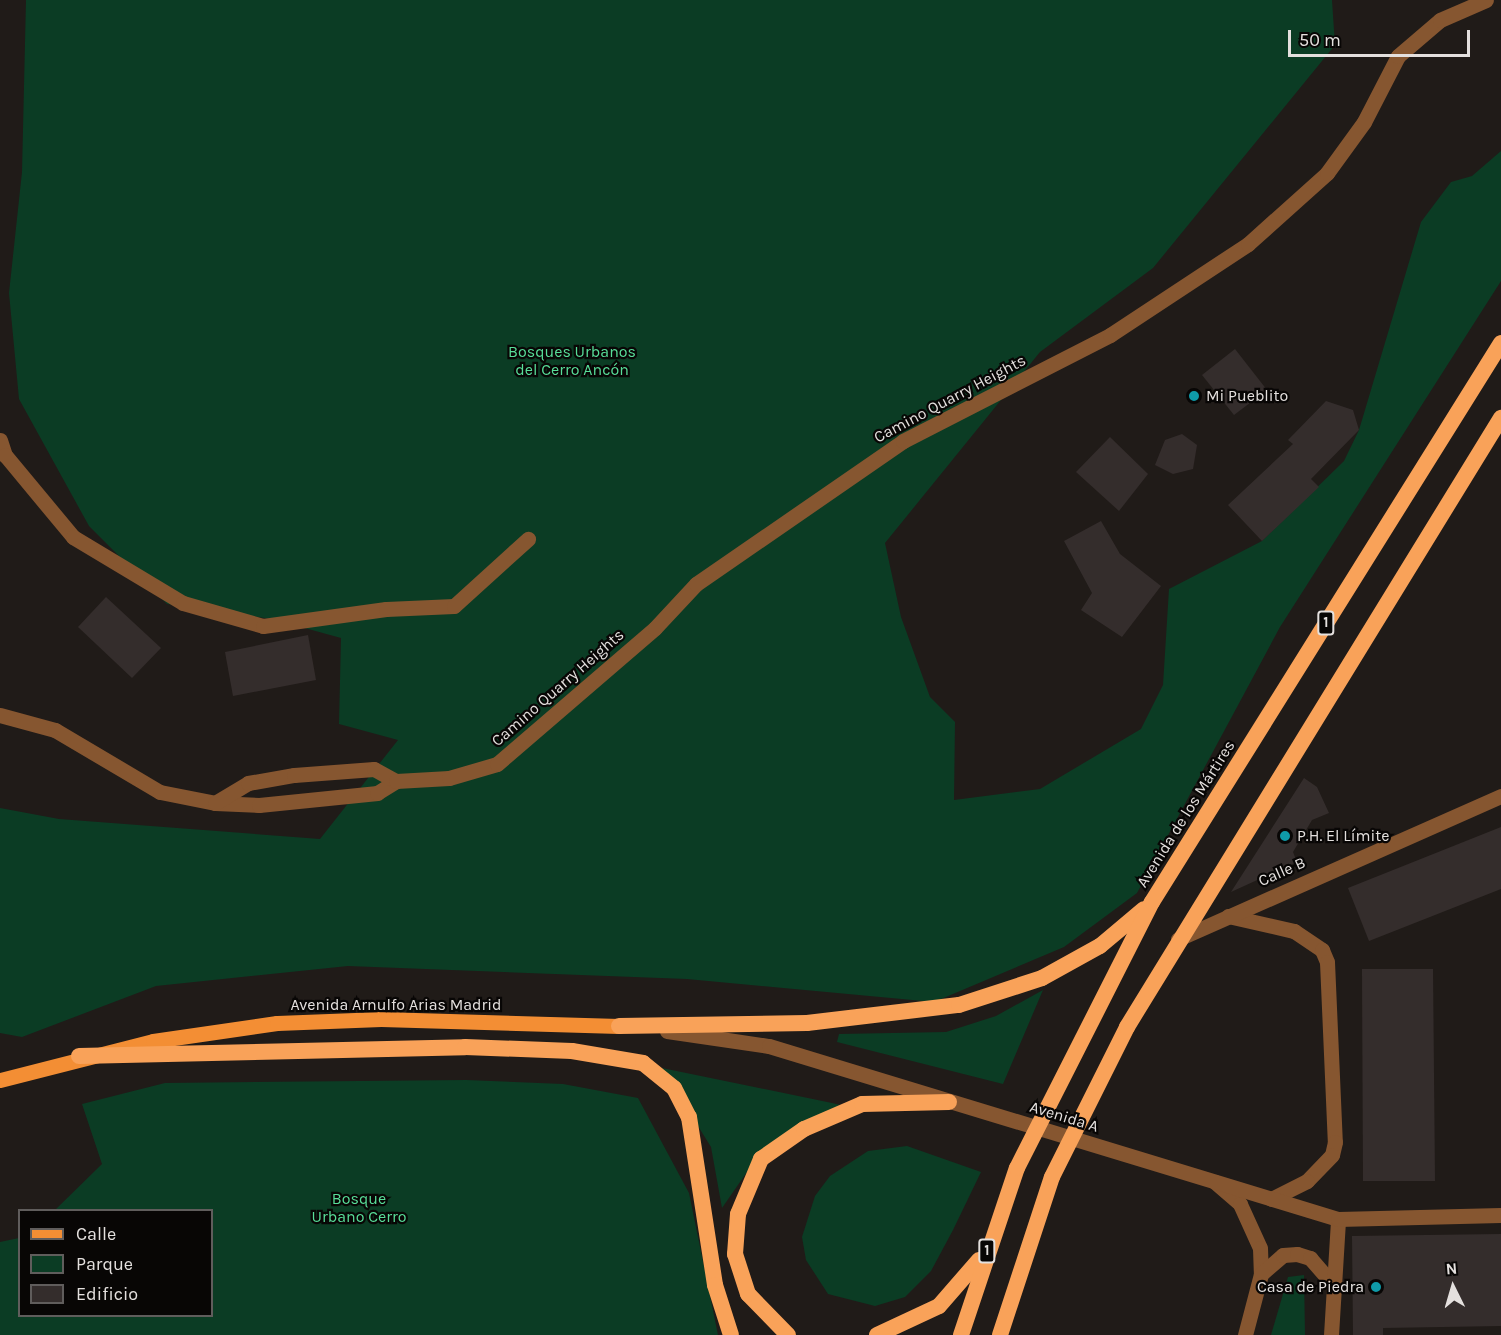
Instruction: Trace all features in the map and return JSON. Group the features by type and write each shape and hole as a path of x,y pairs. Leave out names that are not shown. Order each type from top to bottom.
{"highway":[{"name":"Avenida de los Mártires","path":"961,1335 987,1250 1017,1168 1152,902 1501,343"},
{"path":"999,1335 1052,1177 1080,1118 1178,939 1501,418"},
{"path":"619,1026 866,1019 993,997 1074,961 1152,902"},
{"path":"79,1056 402,1047 572,1051 643,1063 675,1088 689,1117 702,1217 719,1305 731,1335"},
{"path":"788,1335 748,1294 735,1254 738,1214 761,1159 804,1129 862,1104 949,1102"},
{"path":"877,1335 939,1306 987,1250"}],"main road":[{"name":"Avenida Arnulfo Arias Madrid","path":"0,1080 79,1056 222,1030 322,1020 619,1026"}],"street":[{"name":"Camino Quarry Heights","path":"0,715 55,730 160,792 214,803 259,805 377,793 396,781 449,778 497,764 655,628 696,584 903,441 1110,335 1248,244 1327,173 1364,122 1398,56 1440,20 1486,0"},
{"path":"0,440 5,455 73,537 183,603 263,626 386,609 454,606 528,539"},
{"name":"Camino Quarry Heights","path":"214,803 248,783 294,775 374,769 396,781"},
{"name":"Calle B","path":"1178,939 1501,796"},
{"path":"1228,916 1294,931 1322,950 1327,962 1332,1155 1306,1181 1271,1199"},
{"name":"Avenida A","path":"619,1026 769,1046 1338,1219 1501,1215"},
{"path":"1210,1179 1240,1204 1253,1225 1261,1274 1245,1335"},
{"path":"1332,1335 1331,1282 1338,1219"},
{"path":"1261,1274 1283,1255 1297,1254 1316,1263 1331,1282"}],"green space":[{"name":"Bosques Urbanos del Cerro Ancón","path":"26,0 1332,0 1335,45 1153,268 1040,352 885,543 901,617 930,697 955,722 954,800 1040,789 1141,729 1163,685 1169,589 1262,541 1344,461 1359,430 1421,222 1451,182 1472,176 1501,151 1501,281 1280,627 1137,893 1064,947 934,1002 687,979 348,966 156,986 22,1037 0,1033 0,808 59,819 320,839 398,740 339,724 341,638 272,619 167,604 89,526 19,399 9,293 22,172"},
{"path":"1043,990 1003,1084 837,1042 839,1034 946,1032 996,1016"},
{"path":"662,1068 865,1111 758,1156 722,1208 711,1147"},
{"name":"Bosque Urbano Cerro","path":"466,1080 563,1084 638,1098 689,1193 718,1335 0,1335 0,1242 18,1238 18,1317 213,1317 213,1209 56,1209 102,1164 82,1104 165,1083"},
{"path":"907,1146 981,1172 953,1230 931,1271 905,1297 875,1306 828,1294 806,1260 802,1237 815,1196 830,1176 868,1151"},
{"path":"1304,1275 1305,1335 1271,1335 1288,1277"}],"building":[{"path":"1235,349 1267,390 1234,415 1202,375"},
{"path":"1326,401 1353,410 1359,430 1311,479 1319,487 1262,541 1228,505 1293,444 1288,440"},
{"path":"1182,434 1197,445 1193,469 1173,474 1155,465 1165,440"},
{"path":"1110,437 1148,474 1119,511 1076,472"},
{"path":"1101,521 1120,554 1161,586 1122,637 1081,610 1092,593 1064,541"},
{"path":"106,597 161,648 132,678 78,627"},
{"path":"308,635 316,680 233,696 225,652"},
{"name":"P.H. El Límite","path":"1304,778 1317,787 1329,813 1312,820 1293,852 1297,862 1231,892"},
{"path":"1501,827 1501,889 1369,941 1348,888"},
{"path":"1362,969 1433,969 1435,1181 1363,1181"},
{"name":"Casa de Piedra","path":"1501,1234 1501,1326 1383,1328 1383,1335 1353,1335 1352,1236"}],"place":[{"name":"Mi Pueblito","path":"1194,396"},
{"name":"P.H. El Límite","path":"1285,836"},
{"name":"Casa de Piedra","path":"1376,1287"}]}
